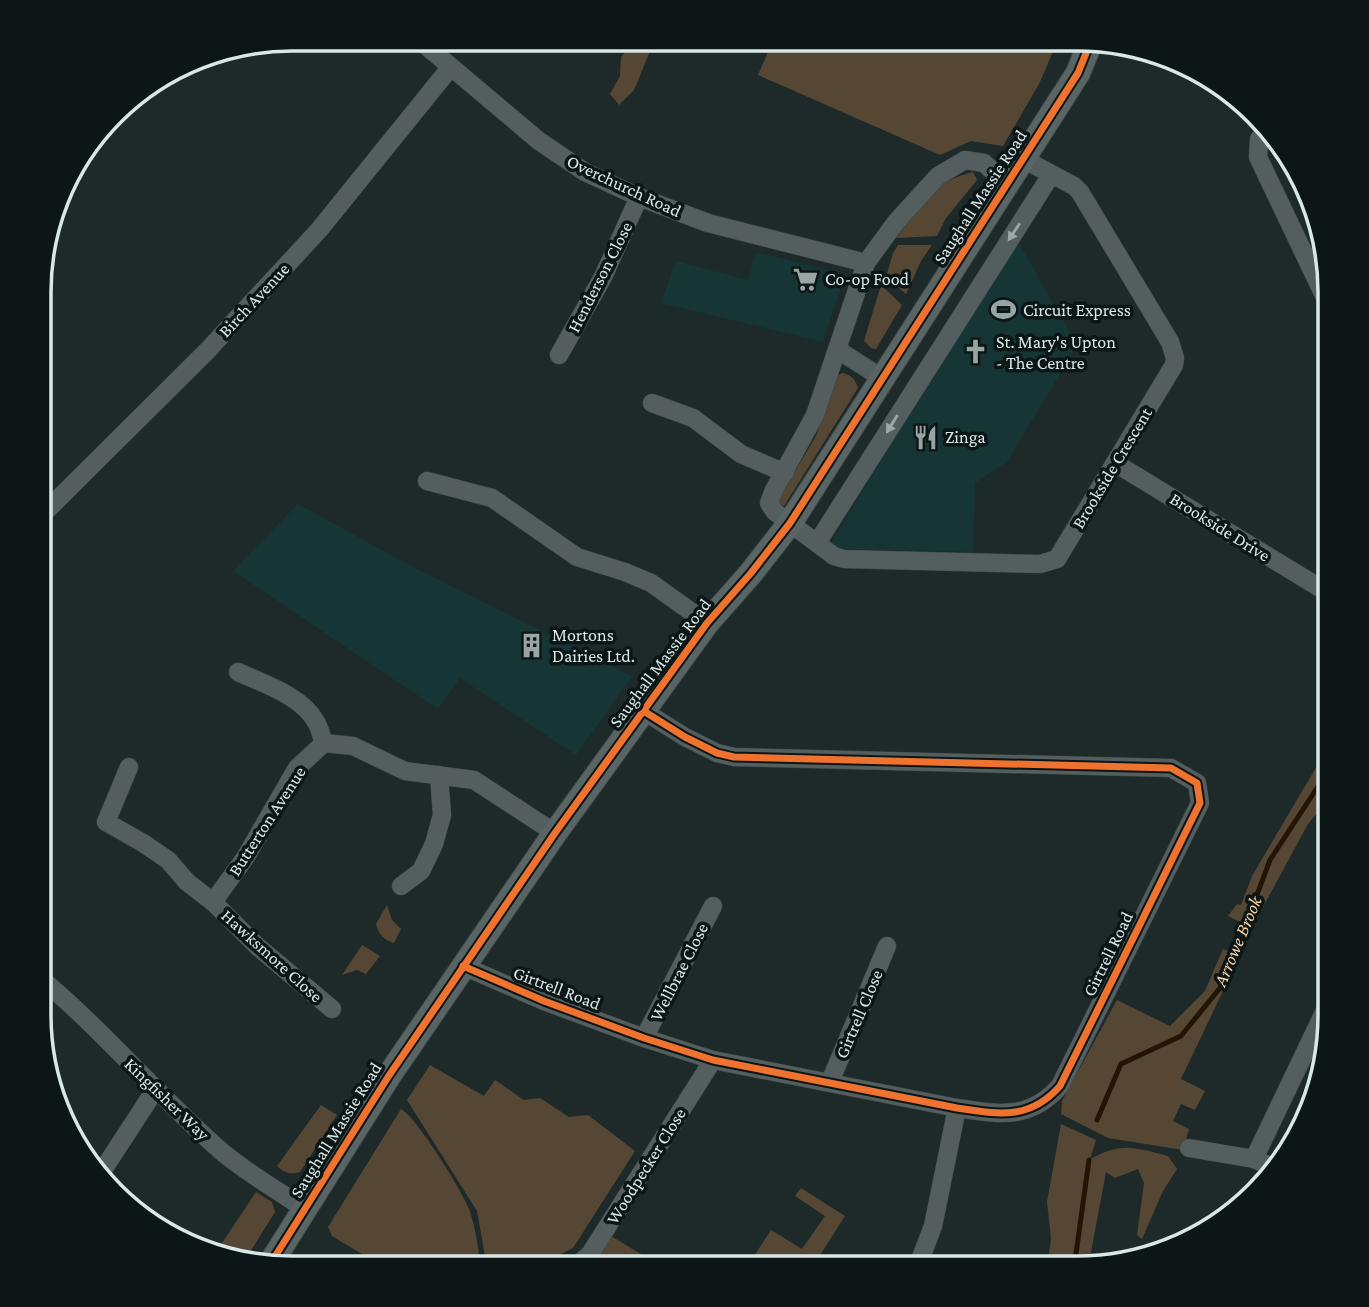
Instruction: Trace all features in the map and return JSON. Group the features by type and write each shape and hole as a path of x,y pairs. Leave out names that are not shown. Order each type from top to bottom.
{"main road":[{"name":"Saughall Massie Road","path":"275,1256 388,1077 555,833 707,623 790,523 1078,73 1087,51"}],"street":[{"name":"Overchurch Road","path":"431,51 561,157 585,172 639,197 708,223 866,263"},
{"name":"Birch Avenue","path":"51,506 207,351 331,217 450,68"},
{"path":"1261,137 1258,157 1318,283"},
{"name":"Brookside Crescent","path":"790,523 834,556 844,559 1048,563 1057,559 1174,365 1173,351 1080,192 1023,159"},
{"name":"Saughall Massie Road","path":"790,523 775,512 769,503 814,415 866,263 923,190 954,164 965,160 984,163 1007,184"},
{"path":"817,543 1051,175"},
{"name":"Henderson Close","path":"559,355 603,277 639,197"},
{"path":"838,350 883,377"},
{"path":"652,403 693,418 741,454 785,473"},
{"name":"Brookside Drive","path":"1115,463 1318,588"},
{"path":"427,481 492,498 577,557 651,583 707,623"},
{"path":"239,672 304,706 316,722 324,743 353,746 405,771 474,780 555,833"},
{"name":"Girtrell Road","path":"463,966 517,991 644,1038 713,1060 957,1108 997,1114 1016,1113 1048,1099 1060,1086 1200,803 1197,783 1171,768 866,762 724,756 685,737 642,710"},
{"name":"Butterton Avenue","path":"213,902 245,858 297,768 324,743"},
{"name":"Hawksmore Close","path":"129,767 106,822 168,860 187,883 213,902 257,946 332,1009"},
{"path":"401,887 421,871 434,844 442,815 439,775"},
{"name":"Wellbrae Close","path":"644,1038 713,906"},
{"name":"Girtrell Close","path":"830,1082 887,946"},
{"name":"Kingfisher Way","path":"51,991 111,1044 155,1090 223,1153 305,1209"},
{"path":"1254,1158 1318,1025"},
{"name":"Woodpecker Close","path":"588,1256 713,1060"},
{"path":"105,1167 155,1090"},
{"path":"921,1256 933,1226 957,1108"},
{"path":"1189,1148 1254,1158 1266,1164"}],"shaded area":[{"path":"626,51 650,51 634,90 619,105 610,94 620,76 621,57"},
{"path":"768,51 1053,51 1039,84 1003,146 971,141 940,155 758,75"},
{"path":"973,172 977,180 946,218 937,236 895,238 909,215 926,196 947,181"},
{"path":"1019,243 1077,346 1007,462 975,483 973,552 843,549 831,543 989,281"},
{"path":"898,245 932,245 921,261 906,294 886,277"},
{"path":"756,252 845,274 823,342 661,303 676,261 748,280"},
{"path":"881,285 902,305 876,349 864,341"},
{"path":"842,373 853,378 858,388 784,506 779,503 779,498 816,436 836,377"},
{"path":"298,504 415,568 632,676 576,755 460,678 438,709 233,571"},
{"path":"1318,764 1318,812 1308,824 1264,905 1181,1079 1205,1091 1195,1110 1181,1104 1173,1121 1189,1129 1183,1150 1108,1138 1061,1114 1062,1101 1117,1000 1170,1026 1205,991 1223,949 1231,952 1242,923 1228,916 1237,904 1241,905 1252,876"},
{"path":"387,905 392,920 401,929 394,943 382,936 376,924"},
{"path":"362,945 380,956 366,974 357,970 342,975"},
{"path":"430,1065 484,1096 495,1080 524,1100 540,1098 569,1117 588,1115 635,1151 573,1248 558,1256 485,1256 477,1211 407,1100"},
{"path":"321,1105 337,1115 300,1172 290,1173 283,1170 277,1166"},
{"path":"401,1109 427,1139 464,1199 473,1223 479,1256 365,1256 332,1236 328,1227"},
{"path":"1061,1124 1096,1140 1090,1159 1120,1148 1137,1149 1168,1156 1177,1169 1163,1191 1142,1239 1137,1235 1144,1183 1138,1169 1115,1178 1106,1172 1090,1256 1049,1256 1051,1238 1047,1202"},
{"path":"801,1188 845,1216 820,1256 754,1256 771,1230 802,1249 825,1216 795,1196"},
{"path":"256,1192 272,1202 275,1212 250,1253 221,1245"},
{"path":"611,1236 644,1256 595,1256"}],"waterway":[{"name":"Arrowe Brook","path":"1097,1120 1121,1064 1181,1036 1224,983 1270,860 1318,786"},
{"name":"Arrowe Brook","path":"1076,1256 1089,1160"}],"cycle path":[{"path":"275,1256 388,1077 555,833 707,623 790,523 1078,73 1087,51"},
{"path":"463,966 544,1001 713,1060 957,1108 999,1113 1025,1110 1037,1105 1060,1086 1200,803 1197,783 1171,768 734,757 717,753 685,737 642,710"}],"place":[{"name":"Co-op Food","path":"805,279"},
{"name":"Circuit Express","path":"1003,310"},
{"name":"St. Mary's Upton - The Centre","path":"976,352"},
{"name":"Zinga","path":"925,437"},
{"name":"Mortons Dairies Ltd.","path":"532,645"}]}
